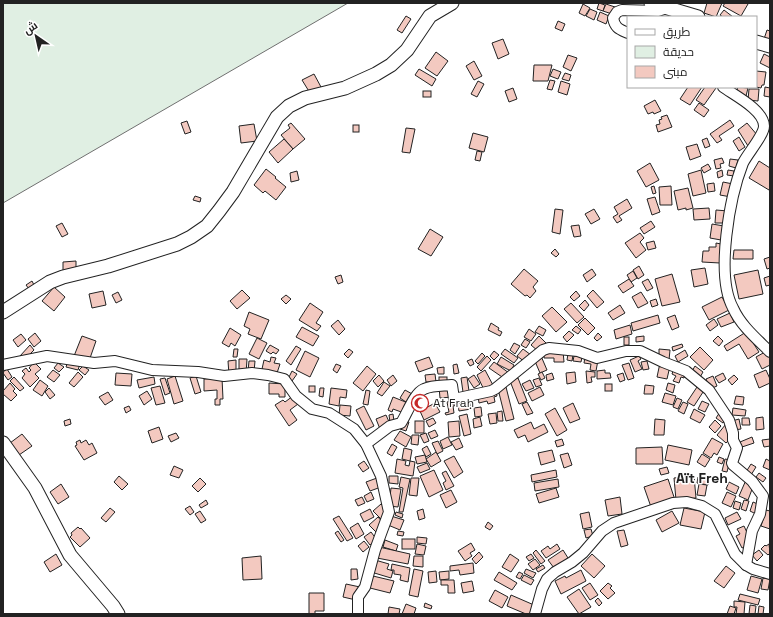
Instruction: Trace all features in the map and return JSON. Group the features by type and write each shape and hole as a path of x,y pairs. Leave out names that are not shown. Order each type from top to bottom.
{"main road":[{"path":"3,312 50,282 63,277 101,268 170,246 191,237 207,226 233,192 277,117 289,106 305,98 345,88 376,74 391,65 407,50 430,16 452,3"},
{"path":"651,3 695,16"},
{"path":"757,42 770,46"},
{"path":"3,443 35,488 70,555 118,614"}],"street":[{"path":"627,33 619,29 614,24 613,18 617,12 622,10 658,11 668,7"},
{"path":"724,88 754,108 762,118 764,126 762,133 744,162 734,191 724,252 726,290 732,308 742,323 770,352"},
{"path":"366,444 390,426 401,423 416,397 422,390 433,386 452,385 454,399 491,391 543,350 549,348 578,351 597,358 626,351 640,351 662,362 686,371 709,390 729,420 733,433 733,440 737,448 732,463 752,481 763,496 760,514 752,531 746,565"},
{"path":"3,365 47,356 94,363 114,361 152,370 198,372 224,376 252,373 284,379 296,396 312,409 329,413 354,429 366,444 381,476 389,512 375,550 365,587 358,597 358,614"},
{"path":"535,614 542,589 547,579 583,553 602,531 614,523 674,503 688,502 702,506 714,514 735,554 746,565 753,569 770,574"}],"green space":[{"path":"3,3 348,3 3,203"}],"building":[{"path":"599,3 605,5 603,11 597,9"},
{"path":"707,3 722,3 716,16 704,13"},
{"path":"725,3 748,4 741,16 723,6"},
{"path":"583,4 590,8 585,16 579,13"},
{"path":"606,4 615,7 612,14 603,11"},
{"path":"590,9 597,12 594,20 586,16"},
{"path":"724,10 732,16 722,16 720,15"},
{"path":"600,12 609,16 606,24 597,20"},
{"path":"406,16 411,19 402,33 397,30"},
{"path":"558,21 565,24 562,31 555,28"},
{"path":"767,30 770,31 770,41 764,39"},
{"path":"503,39 509,54 498,59 492,43"},
{"path":"436,52 448,61 437,76 425,68"},
{"path":"764,54 770,57 770,68 760,63"},
{"path":"568,55 577,58 571,71 563,67"},
{"path":"474,61 482,76 474,80 466,66"},
{"path":"534,65 552,65 548,81 533,81"},
{"path":"419,69 436,79 432,86 415,75"},
{"path":"553,69 561,72 558,79 550,76"},
{"path":"757,71 766,72 764,85 762,85 761,88 757,87"},
{"path":"565,73 571,75 569,81 562,79"},
{"path":"314,74 321,87 310,93 302,80"},
{"path":"550,80 555,81 552,90 547,89"},
{"path":"478,81 484,84 477,97 471,94"},
{"path":"561,81 570,84 567,95 558,92"},
{"path":"765,87 770,88 770,97 764,96"},
{"path":"513,88 517,99 509,102 505,91"},
{"path":"687,88 701,88 690,105 680,99"},
{"path":"704,88 716,88 704,105 696,100"},
{"path":"738,88 748,88 746,96 736,93"},
{"path":"749,89 759,89 758,101 748,100"},
{"path":"423,91 431,91 431,97 423,97"},
{"path":"655,100 661,111 654,114 653,112 648,114 644,106"},
{"path":"699,103 709,110 704,117 694,110"},
{"path":"667,115 672,127 658,132 656,125 660,124 659,120 662,119 661,117"},
{"path":"730,120 734,126 719,136 722,140 717,143 710,134"},
{"path":"187,121 191,132 185,134 181,123"},
{"path":"291,123 305,139 293,149 281,135 290,128 288,125"},
{"path":"747,123 758,136 753,143 748,146 738,130"},
{"path":"254,124 257,141 241,143 239,126"},
{"path":"353,125 359,125 359,132 353,132"},
{"path":"406,128 415,129 410,153 402,152"},
{"path":"473,133 488,137 484,152 469,148"},
{"path":"739,137 745,147 739,151 733,141"},
{"path":"707,138 710,146 705,148 702,140"},
{"path":"284,139 293,149 278,163 269,152"},
{"path":"697,144 701,156 690,160 686,147"},
{"path":"477,151 482,152 480,161 475,160"},
{"path":"722,158 724,163 720,164 721,168 716,169 714,160"},
{"path":"730,159 738,160 736,168 729,166"},
{"path":"759,161 770,168 769,190 749,178"},
{"path":"650,163 659,180 646,187 637,171"},
{"path":"708,164 711,169 704,173 701,168"},
{"path":"266,169 286,187 276,200 265,191 263,193 254,185"},
{"path":"701,170 706,193 693,196 688,174"},
{"path":"722,170 723,176 718,178 717,172"},
{"path":"728,170 734,171 734,176 727,175"},
{"path":"297,171 299,180 291,182 290,173"},
{"path":"723,182 733,184 731,197 720,195"},
{"path":"714,183 715,191 708,192 707,184"},
{"path":"654,186 656,193 653,194 651,187"},
{"path":"671,186 672,205 660,205 659,187"},
{"path":"688,188 693,208 678,210 674,191"},
{"path":"195,196 201,198 200,202 193,200"},
{"path":"655,197 660,212 652,215 647,199"},
{"path":"627,199 632,208 619,216 622,220 617,223 613,217 618,214 614,207"},
{"path":"709,208 710,219 694,220 693,209"},
{"path":"555,209 563,210 560,234 552,232"},
{"path":"594,209 600,219 591,224 585,214"},
{"path":"716,210 728,211 728,223 715,223"},
{"path":"651,221 655,227 644,234 640,228"},
{"path":"62,223 68,234 62,237 56,226"},
{"path":"712,224 724,226 721,240 710,238"},
{"path":"579,225 581,236 574,237 571,226"},
{"path":"430,229 443,237 431,256 418,249"},
{"path":"640,233 644,238 640,242 646,250 636,258 625,243"},
{"path":"654,241 656,248 648,250 646,243"},
{"path":"716,243 721,244 720,263 702,262 703,251 709,251 709,247 716,247"},
{"path":"555,249 559,254 556,257 551,253"},
{"path":"734,250 753,250 753,259 733,259"},
{"path":"770,257 770,268 767,269 764,259"},
{"path":"76,261 76,270 63,271 63,262"},
{"path":"639,266 644,275 638,279 633,270"},
{"path":"705,268 708,284 694,287 691,270"},
{"path":"524,269 538,281 533,287 536,291 530,298 527,295 525,296 511,284"},
{"path":"592,269 596,275 587,282 583,275"},
{"path":"758,270 763,294 739,299 734,275"},
{"path":"633,271 637,278 631,282 627,275"},
{"path":"672,274 680,302 662,306 655,279"},
{"path":"341,275 343,282 338,284 335,277"},
{"path":"770,276 770,285 766,286 764,278"},
{"path":"629,279 634,286 623,293 618,286"},
{"path":"648,279 653,288 647,291 642,282"},
{"path":"32,281 34,285 29,289 26,285"},
{"path":"54,287 65,297 54,311 42,301"},
{"path":"242,290 250,298 237,309 230,301"},
{"path":"593,290 604,302 597,308 587,296"},
{"path":"103,291 106,305 92,308 89,294"},
{"path":"576,291 580,296 574,301 570,297"},
{"path":"118,292 122,300 116,303 112,295"},
{"path":"641,292 648,303 638,308 632,297"},
{"path":"286,295 291,299 286,304 281,299"},
{"path":"722,297 729,310 709,320 702,307"},
{"path":"656,299 658,305 652,307 650,301"},
{"path":"585,300 589,305 584,311 579,306"},
{"path":"310,303 323,312 316,323 321,326 317,331 299,320"},
{"path":"571,303 584,317 577,323 564,309"},
{"path":"620,305 625,313 613,320 608,313"},
{"path":"552,307 567,322 556,332 542,316"},
{"path":"249,312 269,320 261,339 248,334 250,329 244,326"},
{"path":"730,313 734,322 721,327 717,319"},
{"path":"658,315 660,323 633,331 631,323"},
{"path":"675,315 679,327 672,330 667,318"},
{"path":"585,318 595,328 588,335 578,325"},
{"path":"714,319 718,325 710,331 706,325"},
{"path":"338,320 345,329 339,335 331,326"},
{"path":"491,323 502,332 500,336 488,330"},
{"path":"630,325 632,334 616,339 614,330"},
{"path":"539,326 546,330 543,336 535,332"},
{"path":"576,326 581,330 578,334 572,330"},
{"path":"302,327 319,336 313,346 296,337"},
{"path":"230,328 241,335 235,346 231,343 229,347 222,343"},
{"path":"529,329 536,334 531,341 524,337"},
{"path":"569,331 574,335 567,342 563,337"},
{"path":"746,332 759,352 748,359 739,344 727,351 724,346"},
{"path":"35,333 41,341 34,347 28,339"},
{"path":"598,333 602,337 597,341 594,338"},
{"path":"21,334 26,340 18,347 13,340"},
{"path":"82,336 96,341 89,361 74,356"},
{"path":"539,336 546,343 538,351 531,345"},
{"path":"644,336 644,341 636,342 636,337"},
{"path":"718,336 723,341 719,346 713,341"},
{"path":"624,337 629,337 629,345 624,345"},
{"path":"257,338 267,343 259,359 249,354"},
{"path":"525,339 530,342 526,348 521,345"},
{"path":"514,343 520,346 515,354 510,350"},
{"path":"682,344 683,347 673,351 672,347"},
{"path":"30,345 34,350 24,360 20,356"},
{"path":"270,345 279,350 276,354 273,352 271,354 266,351"},
{"path":"296,346 301,349 291,365 286,361"},
{"path":"700,347 713,360 704,370 690,357"},
{"path":"234,349 238,349 237,357 233,357"},
{"path":"349,349 353,352 348,358 344,354"},
{"path":"505,349 518,358 514,363 501,354"},
{"path":"523,349 531,355 525,362 517,356"},
{"path":"659,349 670,350 669,360 659,360"},
{"path":"685,350 688,356 678,362 675,356"},
{"path":"305,351 319,358 310,377 296,370"},
{"path":"494,351 499,355 494,360 490,356"},
{"path":"544,351 563,351 564,362 554,362 554,358 544,358"},
{"path":"765,352 770,357 770,365 762,369 756,357"},
{"path":"482,353 485,356 478,364 475,361"},
{"path":"568,354 573,355 572,361 567,360"},
{"path":"487,356 491,360 481,371 477,367"},
{"path":"541,356 547,370 540,373 534,359"},
{"path":"574,356 582,357 581,362 573,361"},
{"path":"639,356 641,359 638,361 642,369 635,372 630,360"},
{"path":"271,357 276,358 274,363 280,364 277,373 262,369 264,360 270,362"},
{"path":"429,357 433,367 419,372 415,362"},
{"path":"501,357 514,365 511,371 497,364"},
{"path":"585,357 598,360 596,371 590,370 591,364 584,363"},
{"path":"239,359 247,359 246,374 239,374"},
{"path":"472,359 474,364 470,366 467,361"},
{"path":"236,360 236,374 229,375 228,361"},
{"path":"68,361 80,364 78,370 66,367"},
{"path":"249,361 255,361 254,372 248,371"},
{"path":"647,361 649,369 643,370 641,362"},
{"path":"34,362 41,369 35,374 39,378 30,387 22,378 25,374 22,371 26,368 29,372 31,370 29,368"},
{"path":"494,362 509,373 505,379 489,368"},
{"path":"58,363 64,367 59,372 54,368"},
{"path":"629,363 634,378 628,380 622,365"},
{"path":"660,363 670,366 667,379 657,377"},
{"path":"336,364 341,366 337,373 333,370"},
{"path":"457,364 459,373 454,374 453,365"},
{"path":"83,366 89,370 85,375 79,370"},
{"path":"367,366 376,374 363,391 353,383"},
{"path":"695,366 703,372 699,379 691,373"},
{"path":"444,367 444,374 438,374 437,368"},
{"path":"674,368 686,373 684,378 681,377 679,383 673,381 676,376 672,374"},
{"path":"7,369 12,377 8,380 3,373"},
{"path":"53,370 60,375 54,382 47,377"},
{"path":"485,370 494,387 485,392 477,375"},
{"path":"605,370 605,373 610,373 611,378 597,379 597,371"},
{"path":"766,370 770,383 759,388 754,375"},
{"path":"292,371 297,374 292,381 288,379"},
{"path":"586,371 595,372 595,377 591,377 592,382 587,383"},
{"path":"78,372 83,377 74,387 69,383"},
{"path":"542,372 545,378 541,380 538,374"},
{"path":"575,372 576,382 567,384 566,373"},
{"path":"116,373 132,374 131,386 115,385"},
{"path":"552,373 554,379 547,381 546,375"},
{"path":"623,373 625,380 620,382 617,375"},
{"path":"723,373 726,379 719,383 715,377"},
{"path":"435,374 436,382 426,382 425,375"},
{"path":"379,375 384,381 378,387 373,381"},
{"path":"393,375 397,381 391,386 387,380"},
{"path":"474,375 480,384 474,388 468,379"},
{"path":"734,375 738,379 732,385 728,380"},
{"path":"175,376 183,401 174,404 167,379"},
{"path":"196,376 201,392 195,394 190,378"},
{"path":"713,376 717,386 710,389 706,379"},
{"path":"14,377 24,388 20,391 10,381"},
{"path":"154,377 155,384 139,388 137,380"},
{"path":"439,377 447,377 447,384 439,384"},
{"path":"467,377 469,391 463,392 461,378"},
{"path":"165,378 170,393 165,395 160,379"},
{"path":"222,378 223,399 220,399 220,405 215,405 217,390 204,391 204,379"},
{"path":"518,378 527,401 519,404 510,381"},
{"path":"539,378 542,385 536,387 533,380"},
{"path":"40,380 48,386 42,396 33,390"},
{"path":"530,380 534,388 526,391 522,384"},
{"path":"384,382 390,386 382,396 377,393"},
{"path":"10,383 15,389 13,391 17,395 11,401 3,394 3,391"},
{"path":"269,383 285,384 285,397 279,397 279,394 269,394"},
{"path":"668,383 675,385 673,393 666,390"},
{"path":"605,384 612,384 612,391 605,391"},
{"path":"699,384 705,389 694,406 687,402"},
{"path":"645,385 654,386 653,394 644,394"},
{"path":"160,386 165,403 156,405 151,388"},
{"path":"309,386 315,386 315,392 309,392"},
{"path":"439,387 448,387 452,397 440,398"},
{"path":"506,387 514,419 506,421 498,389"},
{"path":"540,387 544,395 532,401 528,393"},
{"path":"49,388 55,395 50,399 45,392"},
{"path":"320,388 324,388 323,397 319,396"},
{"path":"331,388 347,390 346,398 340,397 339,406 329,404"},
{"path":"366,390 370,391 368,405 363,404"},
{"path":"405,390 414,395 409,404 400,398"},
{"path":"147,391 152,399 144,405 139,396"},
{"path":"496,391 497,396 494,397 495,402 488,404 487,401 479,403 478,396"},
{"path":"108,392 113,400 105,405 99,397"},
{"path":"665,393 676,396 673,405 662,402"},
{"path":"293,396 298,404 290,410 297,420 289,426 275,405 283,400 285,402"},
{"path":"736,396 744,397 743,405 734,404"},
{"path":"393,397 408,403 404,413 393,409 392,412 388,410"},
{"path":"469,398 471,409 459,411 458,405 453,406 454,413 446,415 445,413 449,412 447,402"},
{"path":"677,398 682,400 678,409 673,407"},
{"path":"416,399 423,401 421,407 415,405"},
{"path":"702,401 709,404 705,412 698,409"},
{"path":"527,402 533,413 527,415 522,404"},
{"path":"683,402 688,404 684,414 678,411"},
{"path":"435,403 440,412 424,420 420,411"},
{"path":"573,403 580,419 570,423 563,408"},
{"path":"340,405 351,406 350,416 339,415"},
{"path":"129,406 131,410 126,413 124,408"},
{"path":"364,406 374,426 366,430 356,410"},
{"path":"481,407 482,416 475,417 474,408"},
{"path":"555,408 567,430 557,436 545,414"},
{"path":"733,408 746,410 745,416 732,415"},
{"path":"694,409 705,415 700,423 690,418"},
{"path":"502,411 503,421 498,421 497,412"},
{"path":"720,412 727,417 723,423 716,418"},
{"path":"496,413 497,423 490,424 488,414"},
{"path":"393,414 394,421 390,422 389,415"},
{"path":"467,414 471,434 464,436 459,416"},
{"path":"386,415 390,424 380,429 376,419"},
{"path":"480,417 482,426 474,428 473,419"},
{"path":"763,417 764,429 756,430 756,418"},
{"path":"433,418 436,423 429,427 426,421"},
{"path":"742,418 749,418 750,425 742,425"},
{"path":"70,419 71,424 65,426 64,421"},
{"path":"655,419 665,420 664,435 654,435"},
{"path":"739,419 741,429 734,430 732,421"},
{"path":"715,420 721,426 715,433 709,427"},
{"path":"402,421 409,422 406,431 400,429"},
{"path":"415,421 424,421 424,433 415,433"},
{"path":"459,421 460,436 449,437 448,422"},
{"path":"531,422 534,429 544,424 548,432 528,442 525,435 518,438 514,430"},
{"path":"726,424 731,429 728,433 732,437 726,443 717,435"},
{"path":"159,427 163,439 152,443 148,431"},
{"path":"435,430 438,436 431,439 428,433"},
{"path":"400,431 411,437 406,447 394,440"},
{"path":"176,433 179,438 171,442 168,436"},
{"path":"426,433 429,441 424,443 420,435"},
{"path":"22,434 32,446 19,455 10,443"},
{"path":"412,435 419,435 418,445 411,444"},
{"path":"448,437 452,445 443,449 440,441"},
{"path":"752,437 754,443 742,447 740,442"},
{"path":"459,438 463,447 456,450 451,442"},
{"path":"712,438 723,444 717,455 714,453 711,458 703,453"},
{"path":"562,439 564,445 557,447 555,441"},
{"path":"770,439 770,446 764,447 762,440"},
{"path":"80,440 81,443 86,440 89,445 92,443 97,453 84,460 75,446 77,445 76,442"},
{"path":"438,441 443,451 437,454 432,443"},
{"path":"392,444 397,447 392,456 387,453"},
{"path":"668,445 692,450 689,465 665,460"},
{"path":"427,446 431,454 426,457 422,449"},
{"path":"662,447 663,464 636,464 636,448"},
{"path":"404,448 412,450 410,461 402,459"},
{"path":"552,450 555,461 541,465 538,453"},
{"path":"436,452 441,461 431,467 426,459"},
{"path":"568,453 572,465 564,468 560,455"},
{"path":"702,454 710,459 705,467 697,462"},
{"path":"425,455 427,462 417,464 415,457"},
{"path":"454,456 463,472 454,478 444,461"},
{"path":"719,457 724,459 722,464 717,462"},
{"path":"397,459 406,461 405,465 409,466 410,461 415,462 413,476 395,473"},
{"path":"725,459 730,460 727,472 722,471"},
{"path":"766,459 770,461 770,470 763,467"},
{"path":"364,461 369,468 363,472 358,465"},
{"path":"427,463 430,469 420,473 417,467"},
{"path":"751,464 756,467 751,475 746,472"},
{"path":"174,466 183,470 179,478 170,475"},
{"path":"667,467 669,473 661,475 659,469"},
{"path":"434,470 443,490 429,497 420,476"},
{"path":"556,470 557,477 532,482 531,475"},
{"path":"446,471 454,486 446,490 443,483 446,481 442,473"},
{"path":"759,473 766,478 763,482 756,477"},
{"path":"119,476 128,484 122,490 114,482"},
{"path":"389,476 398,476 398,484 389,483"},
{"path":"694,476 696,498 676,500 674,478"},
{"path":"401,477 410,479 403,512 399,512 403,488 399,487"},
{"path":"698,477 709,479 708,485 697,483"},
{"path":"200,478 206,484 198,492 192,486"},
{"path":"377,478 381,487 370,491 366,482"},
{"path":"411,478 419,478 417,496 409,495"},
{"path":"558,479 559,487 535,491 534,483"},
{"path":"668,479 675,500 651,507 644,487"},
{"path":"746,480 754,484 748,500 739,496"},
{"path":"729,482 739,487 736,494 726,489"},
{"path":"61,484 69,497 58,504 50,492"},
{"path":"699,484 707,485 705,496 697,495"},
{"path":"391,488 401,489 398,507 389,506"},
{"path":"556,488 559,497 539,503 536,494"},
{"path":"451,490 457,502 446,508 440,495"},
{"path":"371,492 374,499 367,502 364,496"},
{"path":"727,492 736,496 731,507 722,503"},
{"path":"362,497 365,503 358,506 355,500"},
{"path":"620,497 622,514 608,516 605,500"},
{"path":"206,500 208,504 201,508 199,505"},
{"path":"744,500 749,501 746,511 741,509"},
{"path":"735,501 741,503 739,510 733,508"},
{"path":"753,502 760,505 756,514 750,511"},
{"path":"381,504 387,510 382,520 373,511"},
{"path":"190,506 194,512 190,515 185,509"},
{"path":"110,508 115,512 106,522 101,518"},
{"path":"684,508 705,512 701,529 680,525"},
{"path":"370,509 374,517 364,522 360,514"},
{"path":"423,509 425,518 419,520 417,511"},
{"path":"766,510 770,511 770,529 761,526"},
{"path":"200,511 206,520 201,523 195,514"},
{"path":"672,511 679,523 662,532 656,520"},
{"path":"396,512 403,514 402,518 395,515"},
{"path":"589,512 592,527 583,529 580,514"},
{"path":"737,512 741,519 728,525 725,518"},
{"path":"339,516 353,538 347,541 333,519"},
{"path":"391,516 404,520 400,530 388,525"},
{"path":"378,517 384,524 376,532 369,525"},
{"path":"488,522 493,526 490,530 485,527"},
{"path":"358,523 364,534 356,539 350,528"},
{"path":"744,526 750,539 749,545 742,548 736,536 740,534 737,529"},
{"path":"78,527 80,529 81,528 90,538 80,547 70,537 72,535 71,533"},
{"path":"591,529 593,536 586,538 584,530"},
{"path":"624,530 628,545 621,547 617,531"},
{"path":"338,531 344,540 341,542 335,533"},
{"path":"398,531 404,532 403,536 397,535"},
{"path":"371,532 377,540 370,545 364,537"},
{"path":"417,537 427,538 426,544 417,543"},
{"path":"402,539 415,539 415,549 402,549"},
{"path":"385,540 398,545 396,551 383,547"},
{"path":"364,541 369,547 363,552 358,546"},
{"path":"471,543 475,550 470,553 472,556 465,561 458,551"},
{"path":"417,544 426,546 424,555 415,554"},
{"path":"557,544 560,549 546,558 541,551 548,546 550,549"},
{"path":"769,544 770,553 768,555 761,549 765,545 766,546"},
{"path":"379,547 410,554 408,564 377,558"},
{"path":"536,550 545,561 541,564 533,553"},
{"path":"563,550 568,558 554,568 548,560"},
{"path":"759,550 763,555 757,561 752,555"},
{"path":"479,552 483,557 476,564 472,559"},
{"path":"56,554 62,565 50,572 44,562"},
{"path":"510,554 519,560 511,572 502,567"},
{"path":"531,554 534,558 529,561 526,557"},
{"path":"592,554 605,566 594,578 581,566"},
{"path":"261,556 262,579 243,580 242,558"},
{"path":"414,556 423,556 423,567 413,566"},
{"path":"535,559 540,565 533,570 528,564"},
{"path":"375,560 389,564 387,569 393,571 391,578 371,572"},
{"path":"473,563 474,573 460,575 459,570 450,571 450,566"},
{"path":"392,564 410,568 408,582 400,580 401,575 394,574 394,570 391,570"},
{"path":"543,565 545,568 538,572 536,569"},
{"path":"726,566 735,573 724,588 714,581"},
{"path":"351,569 357,569 358,579 351,580"},
{"path":"414,569 423,571 418,597 409,595"},
{"path":"526,569 536,573 533,578 524,573"},
{"path":"581,570 586,581 561,594 555,581 565,576 566,578"},
{"path":"436,571 437,582 429,583 428,572"},
{"path":"449,571 449,579 440,580 439,572"},
{"path":"499,572 517,583 512,590 494,580"},
{"path":"519,572 523,574 520,579 516,577"},
{"path":"524,575 534,580 531,585 521,580"},
{"path":"373,576 394,581 390,593 370,588"},
{"path":"751,576 762,579 758,593 747,590"},
{"path":"763,578 770,579 768,590 761,589"},
{"path":"441,580 454,580 455,593 448,593 448,585 441,585"},
{"path":"472,581 474,591 463,593 461,583"},
{"path":"590,583 598,595 590,600 582,588"},
{"path":"608,583 612,586 610,588 615,593 608,599 600,591"},
{"path":"346,584 360,587 356,600 343,597"},
{"path":"579,589 591,607 579,614 567,597"},
{"path":"495,590 508,597 502,608 489,601"},
{"path":"309,593 324,593 324,611 315,611 315,614 309,614"},
{"path":"740,594 760,599 758,605 738,600"},
{"path":"511,595 534,605 530,614 526,614 507,606"},
{"path":"598,598 602,603 599,606 595,601"},
{"path":"734,601 745,602 744,614 736,614 737,607 734,607"},
{"path":"425,603 432,606 431,609 424,607"},
{"path":"406,604 416,608 414,614 402,614"},
{"path":"750,605 756,606 755,614 749,614"},
{"path":"730,606 736,608 734,614 727,614"},
{"path":"759,606 764,607 763,614 758,614"},
{"path":"389,607 400,609 399,614 388,614"}],"place":[{"name":"At Fraḥ","path":"420,403"}],"district":[{"name":"Aït Freh","path":"702,478"}]}
